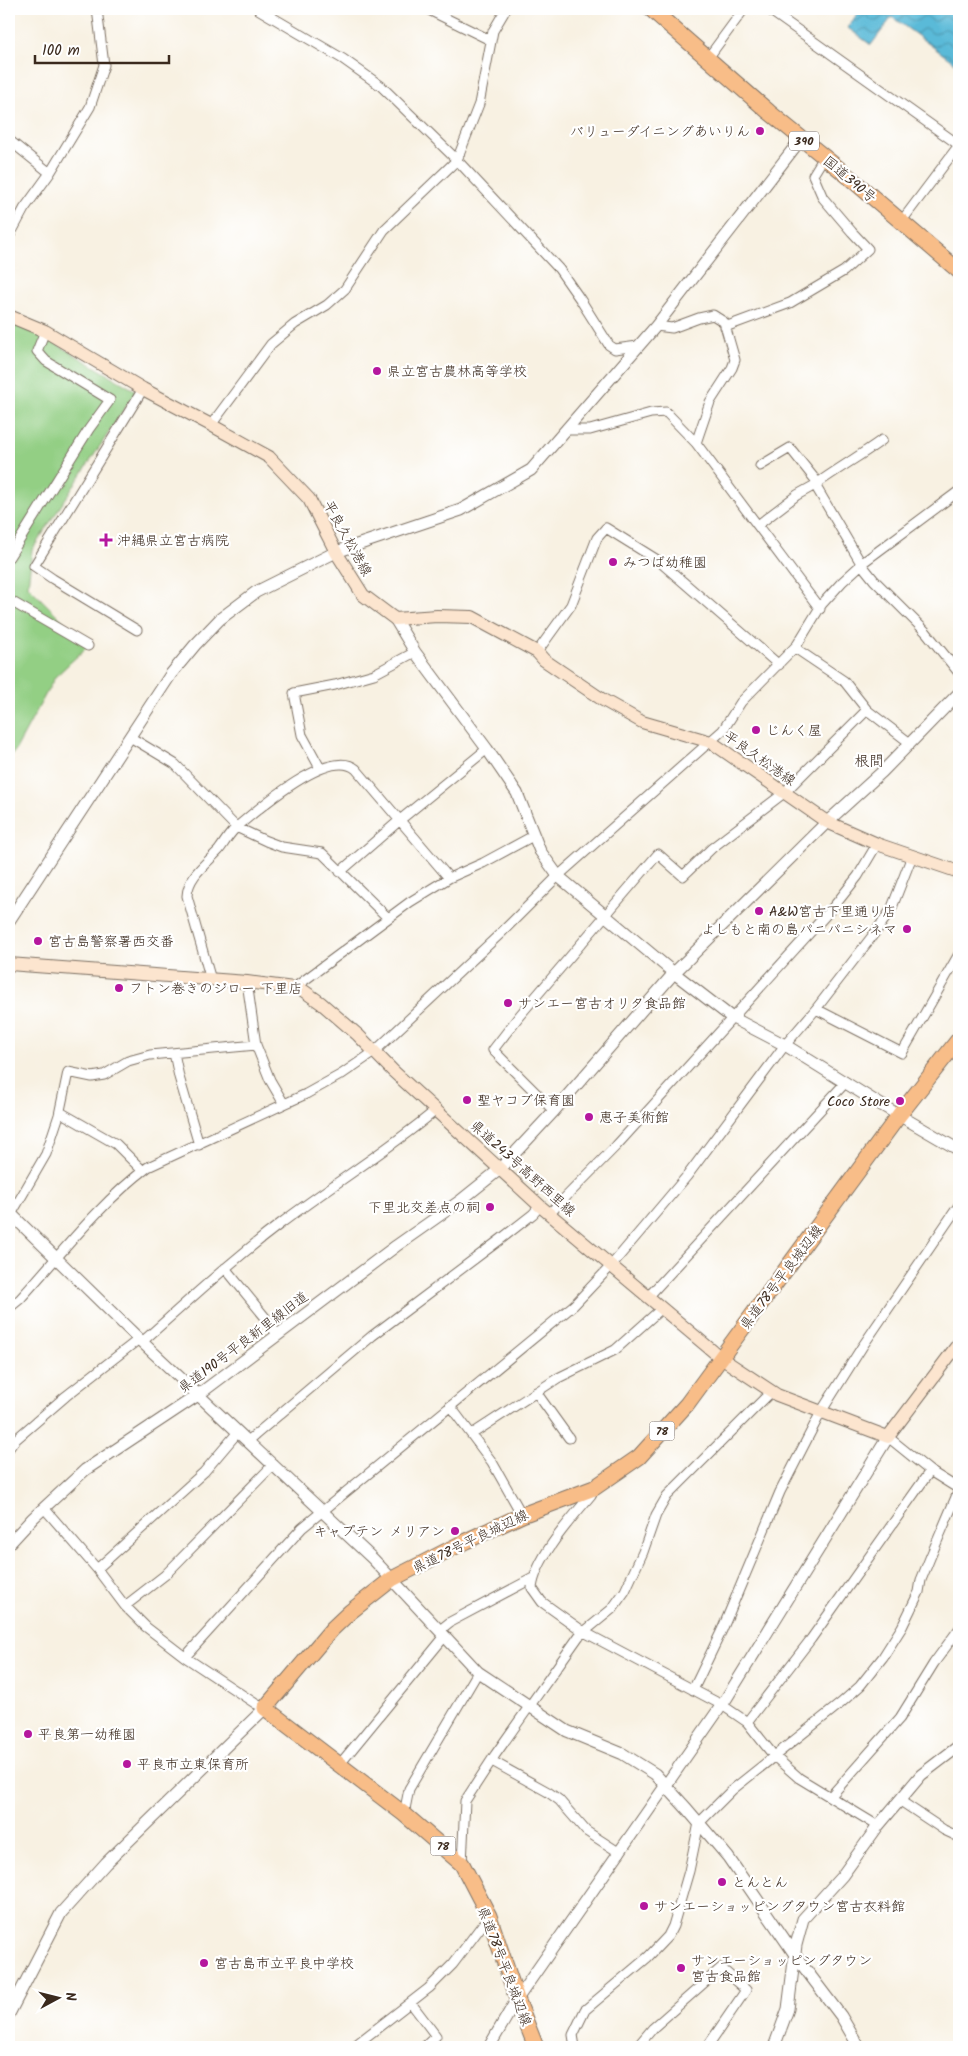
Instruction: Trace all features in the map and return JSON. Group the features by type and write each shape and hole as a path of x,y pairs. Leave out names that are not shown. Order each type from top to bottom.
{"main road":[{"name":"国道390号","path":"651,9 769,112 959,271"},
{"name":"平良久松港線","path":"9,316 45,331 143,389 212,424 269,457 309,498 336,552 363,594 395,619 437,616 472,617 537,652 544,660 595,695 642,722 711,742 828,822 877,844 959,872"},
{"name":"県道243号高野西里線","path":"9,964 246,982 301,989 321,1003 500,1169 610,1267 721,1358 771,1392 888,1437"},
{"name":"県道78号平良城辺線","path":"536,2047 517,1999 489,1916 462,1864 404,1814 266,1708 332,1629 361,1602 392,1579 522,1515 594,1488 639,1456 687,1404 900,1114 959,1039"},
{"path":"888,1437 959,1343"}],"street":[{"path":"9,237 24,209 50,172 90,107 104,65 97,9"},
{"path":"258,9 343,59 381,86 457,160 559,269 580,298 609,345 615,348 638,346"},
{"path":"427,9 490,40"},
{"path":"212,424 271,344 295,324 327,305 345,289 384,230 457,160 479,104 490,40 506,9"},
{"path":"708,58 744,9"},
{"path":"768,9 959,145 901,222"},
{"path":"9,921 171,674 194,645 220,619 256,592 336,552 461,510 531,470 656,326 801,139"},
{"path":"9,140 50,172"},
{"path":"725,327 790,303 844,271 868,249 823,198 813,175 824,157"},
{"path":"656,326 672,328 713,315 724,322 735,360 732,368 710,402 696,442"},
{"path":"9,557 88,429 110,400 46,361 37,351 45,331"},
{"path":"137,630 34,566 143,389"},
{"path":"566,430 590,430 651,413 666,412 696,442 820,608"},
{"path":"758,525 797,495 882,440"},
{"path":"760,466 790,448 816,484 862,564 874,580 926,632 959,672"},
{"path":"9,1308 20,1299 85,1224 132,1179 143,1171 162,1160 199,1145 284,1104 342,1074 374,1052 558,876 723,730 741,702 795,648 820,608 842,582 862,564 959,491"},
{"path":"537,652 571,605 597,538 606,528 659,561 779,665"},
{"path":"9,600 88,646"},
{"path":"395,619 415,652 517,793 540,851 558,876 674,974 731,1018 785,1045 878,1103 900,1114 959,1150"},
{"path":"795,648 844,681 867,710 910,744"},
{"path":"320,768 302,735 294,693 335,685 374,674 415,652"},
{"name":"県道190号平良新里線旧道","path":"9,1544 85,1470 198,1396 396,1246 460,1201 500,1169 554,1111 674,974 910,744 959,692"},
{"path":"554,1111 493,1050 520,1014 658,854 683,876 712,848 784,793 867,710"},
{"path":"130,737 175,764 236,827 266,841 322,854 388,918"},
{"path":"340,872 487,749"},
{"path":"211,980 187,896 188,887 194,876 236,827 271,799 320,768 345,763 351,765 449,878"},
{"path":"294,988 388,918 449,878 483,863 533,836"},
{"path":"248,1441 372,1336 533,1214 545,1209 616,1146 835,905 858,876 877,844"},
{"path":"185,1657 288,1542 574,1305 610,1267 688,1176 785,1045 816,1009 877,930 891,910 912,856"},
{"path":"816,1009 902,1053 959,954"},
{"path":"246,982 256,1046 270,1080 284,1104"},
{"path":"256,1046 150,1055 128,1061 104,1075 92,1076 68,1072 60,1112 46,1154 10,1215 56,1257 198,1396 373,1558 478,1672 567,1731 630,1758 654,1774 699,1823 742,1877 795,1955 841,2016 859,2047"},
{"path":"174,1053 199,1145"},
{"path":"648,1298 846,1082"},
{"path":"9,1448 15,1440 66,1396 140,1341 225,1268 280,1224 383,1152 436,1110"},
{"path":"60,1112 116,1144 143,1171"},
{"path":"693,1690 722,1630 780,1492 821,1412 862,1347 959,1205"},
{"path":"225,1268 270,1322 277,1335"},
{"path":"472,1434 558,1378 615,1350 661,1309"},
{"path":"536,1392 569,1438"},
{"path":"462,1864 465,1801 579,1636 612,1609 625,1591 643,1552 656,1515 667,1496 771,1392"},
{"path":"450,1406 492,1462 522,1515"},
{"path":"97,1569 204,1472 238,1432"},
{"path":"489,2047 517,1999 722,1705 888,1437 930,1471 959,1489 921,1580 919,1592 902,1627 883,1657 860,1686 732,1790 699,1823 688,1876 673,1926 668,1936 648,1957 585,2010 574,2036 575,2047"},
{"path":"125,1606 164,1576 273,1465"},
{"path":"747,1722 811,1639 930,1471"},
{"path":"594,1488 591,1495 548,1551 533,1578 532,1588 542,1602 584,1632 722,1705 747,1722 774,1756 799,1778 878,1826"},
{"path":"9,2014 60,1913 106,1864 266,1708 256,1704 185,1657 146,1627 125,1606 97,1569 44,1508"},
{"path":"340,1764 450,1622 533,1578"},
{"path":"830,1797 900,1718 934,1663 959,1629"},
{"path":"404,1814 409,1789 478,1672"},
{"path":"774,2047 788,2009 802,1919 842,1876 899,1800 921,1776 959,1746"},
{"path":"492,1761 548,1792 559,1800 586,1831 620,1853"},
{"path":"899,1800 944,1830 959,1837"},
{"path":"353,2047 429,1988 453,1964 489,1916"},
{"path":"637,2047 653,2028 721,1968 746,1990 707,2047"},
{"path":"411,2003 436,2036 424,2047"}],"green space":[{"path":"9,316 136,391 32,550 28,586 88,646 55,677 15,751 9,758"}],"water":[{"path":"861,9 959,9 959,66 892,17 871,45 848,28"}],"place":[{"name":"バリューダイニングあいりん","path":"760,131"},
{"name":"県立宮古農林高等学校","path":"377,371"},
{"name":"沖縄県立宮古病院","path":"106,540"},
{"name":"みつば幼稚園","path":"613,562"},
{"name":"じんく屋","path":"756,730"},
{"name":"A&W宮古下里通り店","path":"759,911"},
{"name":"よしもと南の島パニパニシネマ","path":"907,929"},
{"name":"宮古島警察署西交番","path":"38,941"},
{"name":"フトン巻きのジロー 下里店","path":"119,988"},
{"name":"サンエー宮古オリタ食品館","path":"508,1003"},
{"name":"聖ヤコブ保育園","path":"467,1100"},
{"name":"Coco Store","path":"900,1101"},
{"name":"恵子美術館","path":"589,1117"},
{"name":"下里北交差点の祠","path":"490,1207"},
{"name":"キャプテン メリアン","path":"455,1531"},
{"name":"平良第一幼稚園","path":"28,1734"},
{"name":"平良市立東保育所","path":"127,1764"},
{"name":"とんとん","path":"722,1882"},
{"name":"サンエーショッピングタウン宮古衣料館","path":"644,1906"},
{"name":"宮古島市立平良中学校","path":"204,1963"},
{"name":"サンエーショッピングタウン 宮古食品館","path":"681,1968"}],"district":[{"name":"根間","path":"869,761"}]}
